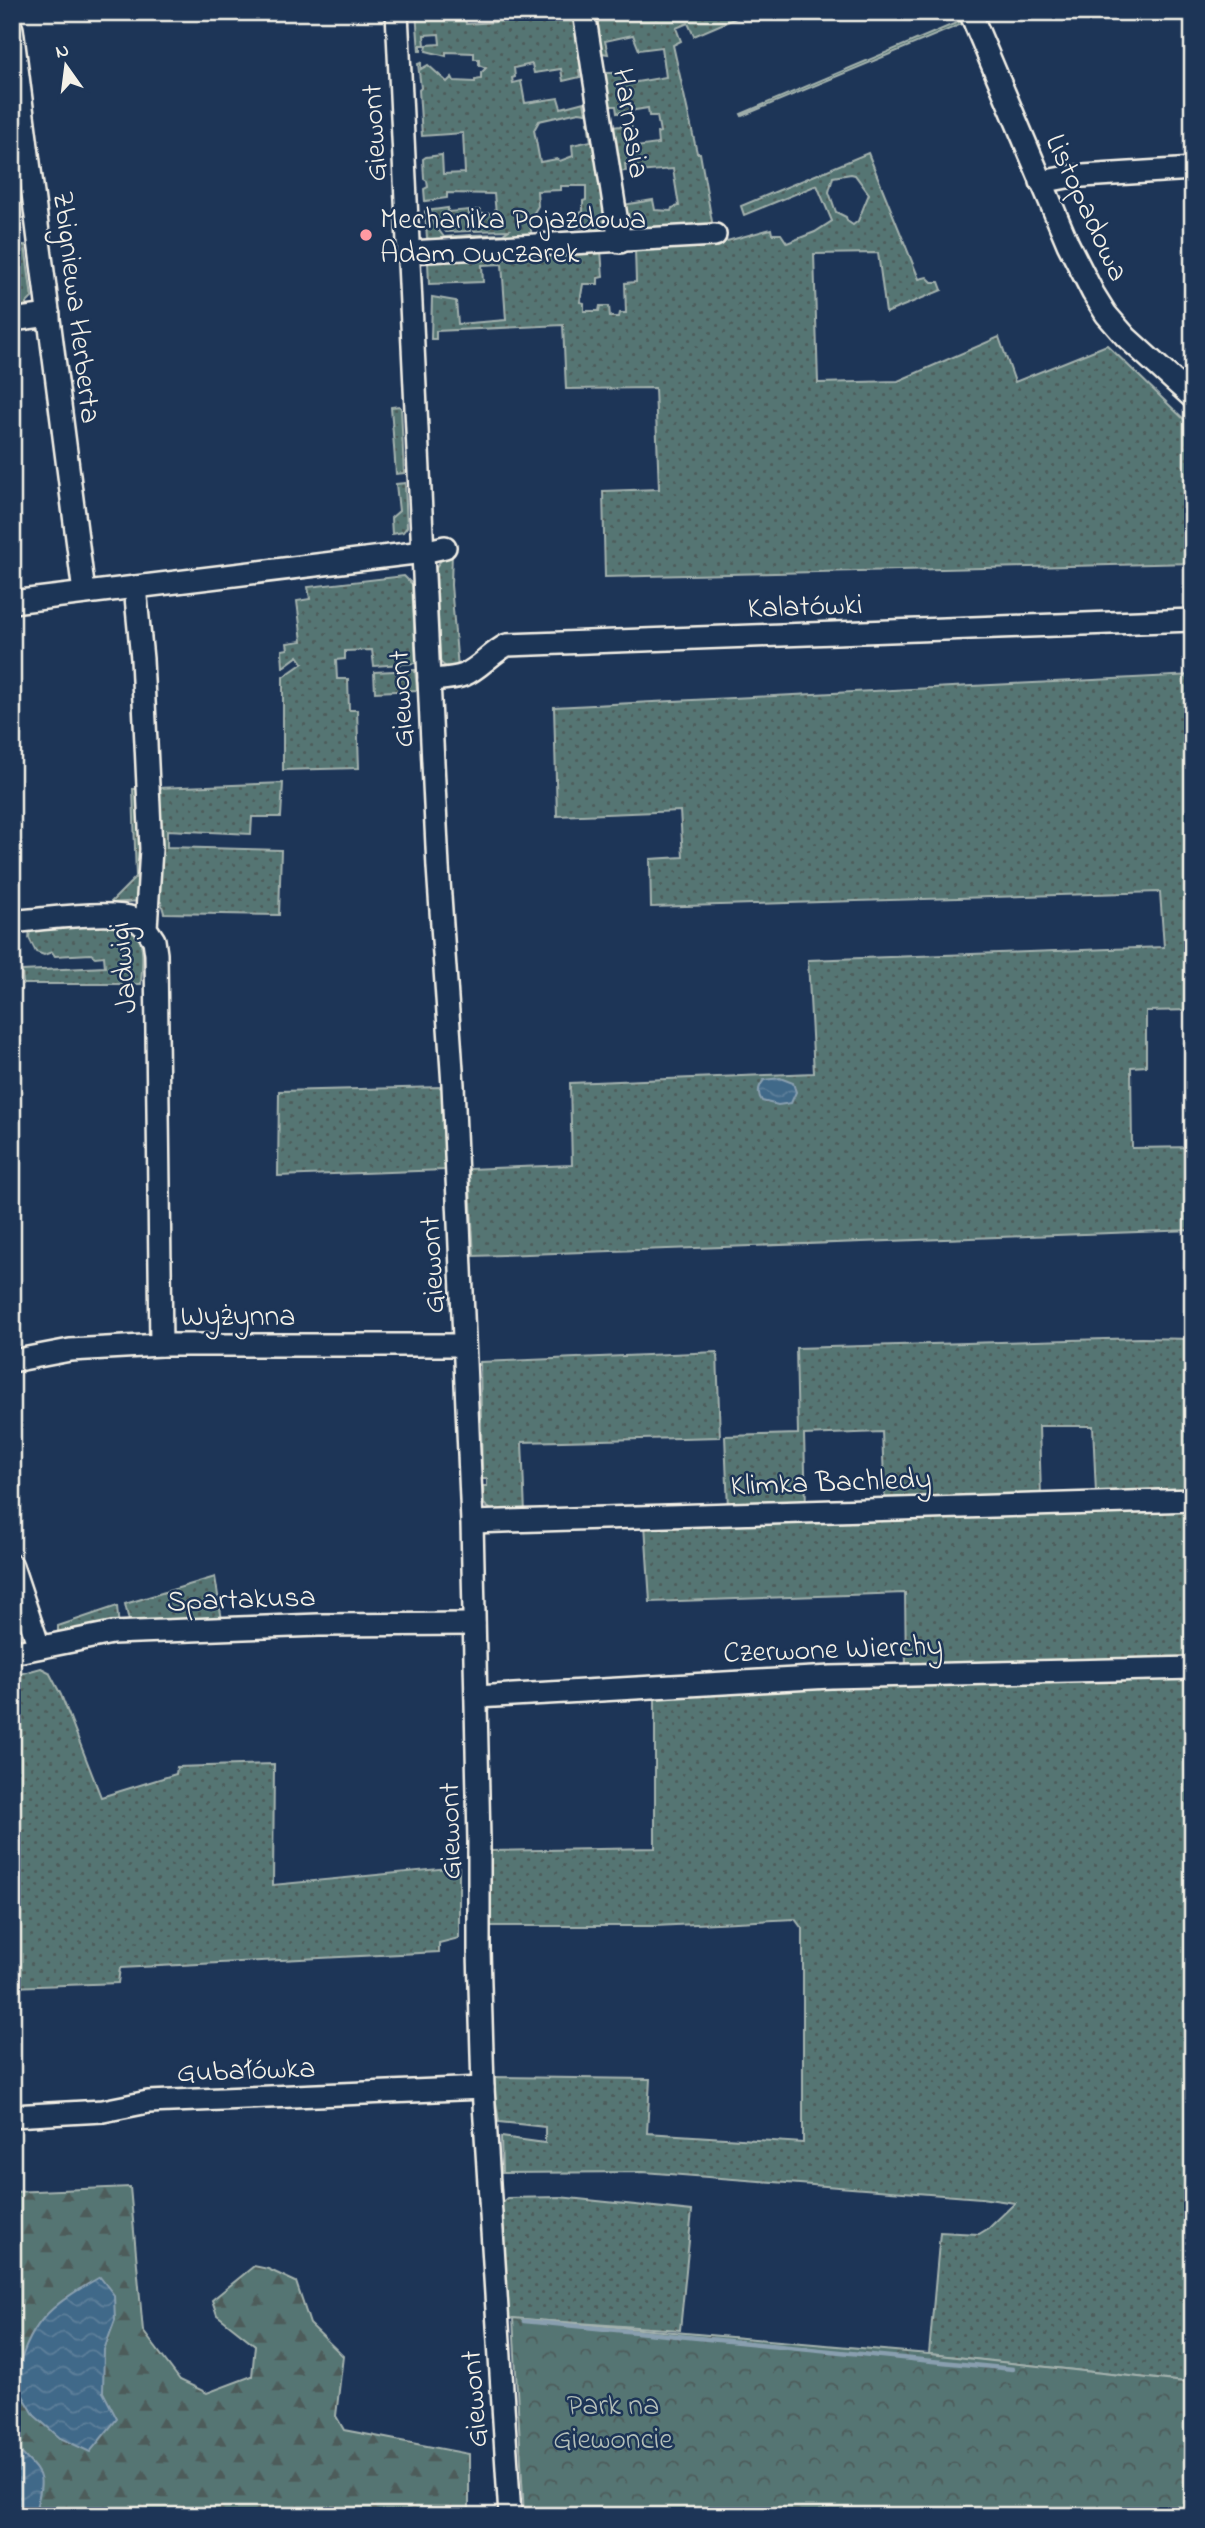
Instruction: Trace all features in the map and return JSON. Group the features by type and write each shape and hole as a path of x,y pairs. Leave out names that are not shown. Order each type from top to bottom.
{"street":[{"name":"Giewont","path":"397,12 438,867 453,1086 472,1522 483,2088 510,2516"},
{"name":"Harnasia","path":"584,12 620,242"},
{"name":"Listopadowa","path":"970,12 1041,182 1078,264 1106,314 1126,337 1193,398"},
{"name":"Zbigniewa Herberta","path":"12,29 84,593"},
{"path":"1041,182 1067,177 1193,169"},
{"path":"408,252 715,236"},
{"path":"12,320 49,315"},
{"path":"12,602 423,552 445,547"},
{"name":"Jadwigi","path":"135,587 142,659 150,849 146,928 153,940 156,954 161,1345"},
{"name":"Kalatówki","path":"429,680 462,676 493,652 507,645 1193,620"},
{"path":"12,922 62,917 120,916 135,919 146,928"},
{"name":"Wyżynna","path":"12,1361 70,1350 161,1345 464,1345"},
{"name":"Klimka Bachledy","path":"472,1522 1193,1500"},
{"path":"12,1566 39,1647"},
{"name":"Spartakusa","path":"12,1653 112,1633 330,1625 474,1624"},
{"name":"Czerwone Wierchy","path":"476,1696 831,1677 1193,1668"},
{"name":"Gubałówka","path":"12,2116 103,2111 148,2102 483,2088"}],"green space":[{"path":"416,12 464,12 466,24 495,22 495,12 581,12 587,68 579,70 580,77 563,81 561,69 534,73 532,64 514,68 515,77 512,78 513,83 521,81 525,103 558,98 561,108 584,102 586,113 579,112 539,121 534,130 540,162 557,159 560,161 573,156 572,145 591,141 588,122 597,121 613,225 606,233 594,236 591,226 579,227 579,214 583,211 583,201 586,200 586,186 561,186 561,190 537,191 538,206 530,219 532,241 430,243 427,238 425,211 448,208 448,212 469,210 470,231 446,232 432,213 428,216 444,237 468,235 470,238 470,235 503,234 509,230 474,231 474,210 480,210 481,214 496,213 494,194 447,193 447,198 425,201 424,189 428,187 424,179 423,159 442,155 443,174 465,173 463,133 422,136 418,64 421,63 421,69 428,65 447,82 452,77 454,81 475,82 481,79 481,73 486,68 479,65 479,59 474,59 474,53 446,52 446,56 426,51 427,45 440,44 439,34 424,35 425,45 421,45 419,51"},
{"path":"590,12 654,12 656,18 666,15 665,12 750,12 694,36 688,23 676,28 681,41 673,45 697,153 700,153 712,222 711,231 629,230 623,205 653,200 655,210 671,211 679,206 673,169 638,172 636,163 625,164 626,171 618,172 612,127 631,125 636,147 658,144 657,133 660,132 657,116 649,116 648,108 617,113 616,106 607,106 597,73 623,73 625,84 666,77 662,47 639,50 633,35 605,41 608,54 595,52"},
{"path":"958,12 962,12 965,21 962,24 742,116 741,114 961,21"},
{"path":"868,153 919,279 927,277 932,282 939,282 942,290 886,313 878,253 814,254 818,383 898,381 999,337 1015,382 1107,345 1193,428 1193,563 605,577 603,491 659,489 655,388 566,389 563,325 436,331 436,339 431,339 432,297 456,301 458,324 506,320 502,264 482,265 483,282 429,284 428,262 601,250 603,277 598,278 598,284 583,284 580,302 584,303 584,311 599,311 600,306 609,306 610,317 619,317 620,313 626,313 625,283 636,282 635,249 716,244 771,229 772,234 781,234 787,243 815,232 832,221 817,185 744,215 741,206","holes":["855,175 869,194 858,221 853,225 846,217 836,212 829,192 833,177"]},
{"path":"25,245 32,298 24,306 12,307 12,246"},
{"path":"399,406 404,473 396,474 391,407"},
{"path":"405,483 407,527 403,532 392,534 391,518 399,511 396,484"},
{"path":"452,552 451,585 458,668 447,668 440,662 436,567 442,559 442,553"},
{"path":"404,576 412,584 416,663 374,666 372,650 345,651 345,659 336,660 337,679 348,679 349,710 357,710 359,768 283,770 283,677 303,663 298,656 283,667 282,650 288,649 287,643 302,641 297,601 310,599 308,587"},
{"path":"415,670 417,690 375,692 374,672"},
{"path":"1193,675 1193,1010 1146,1011 1146,1066 1131,1067 1132,1148 1193,1147 1193,1230 474,1256 469,1169 572,1165 570,1083 814,1073 808,960 1164,947 1160,892 651,907 650,859 683,857 680,811 557,816 554,707"},
{"path":"283,783 281,817 252,817 251,834 167,830 167,847 281,850 279,915 164,913 161,902 156,900 110,903 136,877 133,789"},
{"path":"130,925 139,937 141,945 141,984 23,984 22,971 105,967 104,956 55,956 52,952 44,955 36,952 29,938 30,929"},
{"path":"442,1087 445,1170 278,1176 279,1091"},
{"path":"1141,1338 1193,1339 1193,1496 1096,1493 1093,1426 1039,1426 1041,1497 885,1503 882,1432 804,1435 806,1506 728,1508 725,1436 798,1434 796,1348"},
{"path":"717,1352 720,1437 522,1442 525,1513 498,1512 484,1504 483,1486 487,1486 487,1479 482,1479 480,1362"},
{"path":"1193,1507 1193,1659 906,1668 905,1593 650,1602 645,1524"},
{"path":"215,1577 222,1620 130,1625 125,1604"},
{"path":"117,1606 119,1629 58,1637 58,1626"},
{"path":"41,1668 49,1672 61,1695 101,1797 176,1774 177,1767 274,1764 273,1885 459,1867 459,1938 439,1943 439,1952 120,1968 118,1983 12,1987 12,1676"},
{"path":"1189,1674 1190,1765 1193,1765 1193,2383 929,2354 940,2232 979,2234 1015,2203 981,2198 643,2172 502,2173 501,2137 545,2143 545,2127 499,2122 492,2077 650,2079 647,2133 803,2143 803,1930 795,1919 655,1926 491,1926 491,1851 655,1848 655,1694"},
{"path":"130,2187 143,2331 180,2380 207,2393 252,2376 255,2345 217,2315 212,2300 254,2266 268,2269 296,2282 310,2324 343,2356 336,2416 344,2430 469,2454 469,2516 12,2516 12,2192"},
{"path":"559,2197 692,2211 680,2330 505,2318 499,2205 507,2198"},
{"name":"Park na Giewoncie","path":"513,2318 929,2354 1193,2383 1193,2443 1190,2443 1185,2516 524,2516"}],"water":[{"path":"780,1078 793,1083 796,1092 791,1103 778,1105 762,1101 759,1096 760,1085 764,1080"},
{"path":"100,2277 114,2295 115,2320 104,2350 103,2392 117,2419 90,2452 60,2438 35,2416 15,2382 27,2345 43,2318 67,2297"},
{"path":"12,2443 36,2469 41,2481 34,2516 12,2516"}],"waterway":[{"path":"524,2321 1013,2369"}],"place":[{"name":"Mechanika Pojazdowa Adam Owczarek","path":"366,235"}]}
